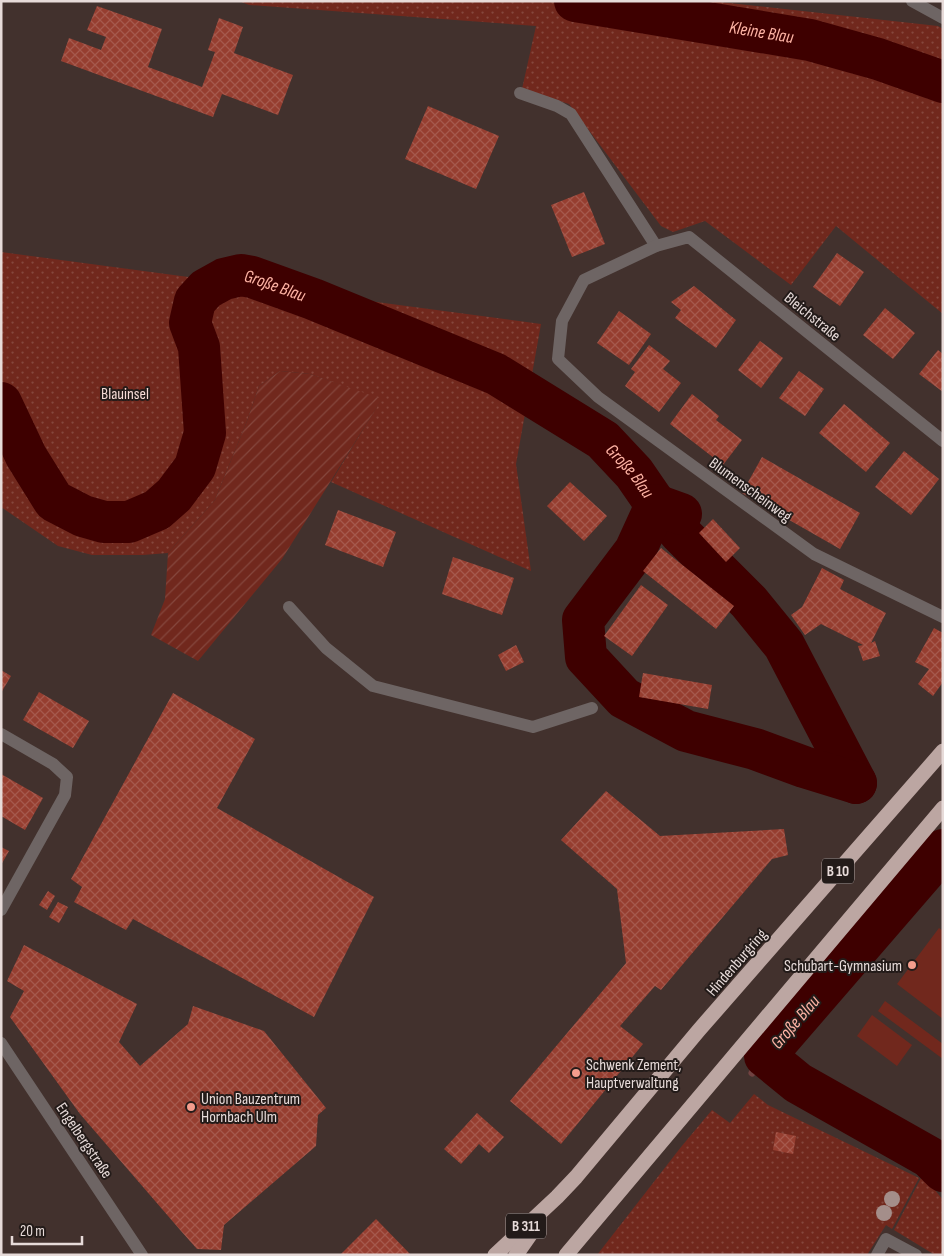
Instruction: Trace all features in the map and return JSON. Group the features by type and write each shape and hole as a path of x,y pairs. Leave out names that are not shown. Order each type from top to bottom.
{"highway":[{"name":"Hindenburgring","path":"557,1197 699,1030 943,751"},
{"name":"B 10","path":"566,1255 943,808"},
{"name":"B 311","path":"495,1255 557,1197"},
{"name":"B 10","path":"516,1255 557,1197"}],"street":[{"path":"912,1 943,18"},
{"path":"520,93 557,106 571,114 656,246"},
{"name":"Bleichstraße","path":"558,359 562,320 584,280 656,246 689,237 943,442"},
{"name":"Blumenscheinweg","path":"558,359 598,397 814,554 943,617"},
{"path":"289,607 326,648 373,686 533,727 592,708"},
{"path":"1,734 53,764 66,777 65,795 1,910"},
{"name":"Engelbergstraße","path":"1,1043 142,1255"},
{"path":"877,1255 886,1239 916,1255"}],"green space":[{"path":"239,1 711,1 938,26 943,29 943,314 836,226 791,285 705,221 673,232 661,226 569,104 522,89 536,26 249,5"},
{"name":"Blauinsel","path":"1,252 541,324 516,464 531,571 331,482 381,400 310,374 280,371 259,386 215,500 168,553 92,555 58,546 1,507"},
{"path":"280,371 310,374 382,399 282,559 198,661 151,635 165,599 168,553 215,500 259,386"},
{"path":"939,928 943,931 943,1019 897,984"},
{"path":"885,1001 943,1044 943,1059 878,1011"},
{"path":"872,1015 912,1045 897,1066 857,1036"},
{"path":"754,1094 768,1105 919,1178 892,1229 886,1225 867,1255 597,1255 712,1110 730,1123"},
{"path":"921,1178 943,1200 943,1255 935,1255 894,1230"}],"building":[{"path":"97,6 162,29 148,67 202,87 215,52 208,50 219,18 243,27 234,53 293,75 278,115 222,94 213,117 61,61 69,38 101,50 106,37 87,30"},
{"path":"428,106 499,136 476,189 405,159"},
{"path":"584,192 605,244 572,257 551,205"},
{"path":"837,253 864,272 840,306 813,287"},
{"path":"694,286 736,320 716,348 675,318 681,310 671,302"},
{"path":"885,308 915,333 893,359 863,335"},
{"path":"619,311 651,334 629,365 597,343"},
{"path":"760,341 783,358 761,388 738,370"},
{"path":"649,345 670,361 663,369 681,383 659,412 625,386 635,372 631,369"},
{"path":"938,350 943,354 943,392 919,374"},
{"path":"799,371 824,389 805,416 779,398"},
{"path":"692,394 719,416 716,420 742,440 723,465 670,424"},
{"path":"844,404 890,443 866,472 819,433"},
{"path":"904,451 939,479 911,515 875,487"},
{"path":"762,457 860,513 840,549 742,493"},
{"path":"570,482 607,516 584,541 547,506"},
{"path":"338,510 396,532 383,567 325,545"},
{"path":"713,519 740,548 726,562 699,533"},
{"path":"661,548 734,606 716,629 643,571"},
{"path":"453,557 514,578 502,615 442,594"},
{"path":"822,568 844,580 840,589 886,613 871,643 875,641 880,656 863,661 858,646 863,645 821,624 805,635 791,615 802,607"},
{"path":"641,585 668,605 632,656 604,636"},
{"path":"934,628 943,633 943,682 933,696 918,684 929,669 915,662"},
{"path":"516,645 524,662 506,671 498,655"},
{"path":"1,670 11,676 1,693"},
{"path":"643,673 712,685 708,709 639,697"},
{"path":"39,692 89,721 73,748 23,720"},
{"path":"173,693 255,739 217,808 374,897 314,1017 133,919 126,930 74,902 82,887 71,879"},
{"path":"1,774 43,798 25,830 1,816"},
{"path":"606,791 660,836 784,829 788,855 772,859 661,990 655,986 620,1026 643,1044 561,1144 510,1101 626,963 617,889 561,840"},
{"path":"1,847 9,851 1,865"},
{"path":"48,891 55,896 47,910 39,905"},
{"path":"58,902 68,907 59,923 49,917"},
{"path":"24,945 137,1004 119,1042 140,1066 188,1024 193,1006 264,1031 326,1108 318,1115 316,1146 224,1225 221,1250 197,1249 80,1114 10,1017 24,991 7,981"},
{"path":"477,1113 504,1137 489,1153 479,1144 461,1164 444,1149"},
{"path":"776,1132 796,1136 793,1154 773,1150"},
{"path":"376,1219 411,1255 340,1255"}],"waterway":[{"name":"Kleine Blau","path":"575,1 810,40 878,59 943,82"},
{"name":"Große Blau","path":"1,403 26,456 54,501 83,516 104,522 129,522 157,510 174,495 195,467 205,433 199,347 190,323 195,301 206,289 224,279 241,275 252,277 313,299 496,374 603,440 634,473 656,505 681,534 749,602 784,645 856,783"},
{"name":"Große Blau","path":"681,514 656,505 635,551 583,620 586,657 624,698 686,731 755,749 856,783"},
{"name":"Große Blau","path":"943,850 765,1056 798,1083 929,1157 943,1171"},
{"path":"752,1073 765,1056"}],"place":[{"name":"Schubart-Gymnasium","path":"912,965"},
{"name":"Schwenk Zement, Hauptverwaltung","path":"576,1073"},
{"name":"Union Bauzentrum Hornbach Ulm","path":"191,1107"}]}
